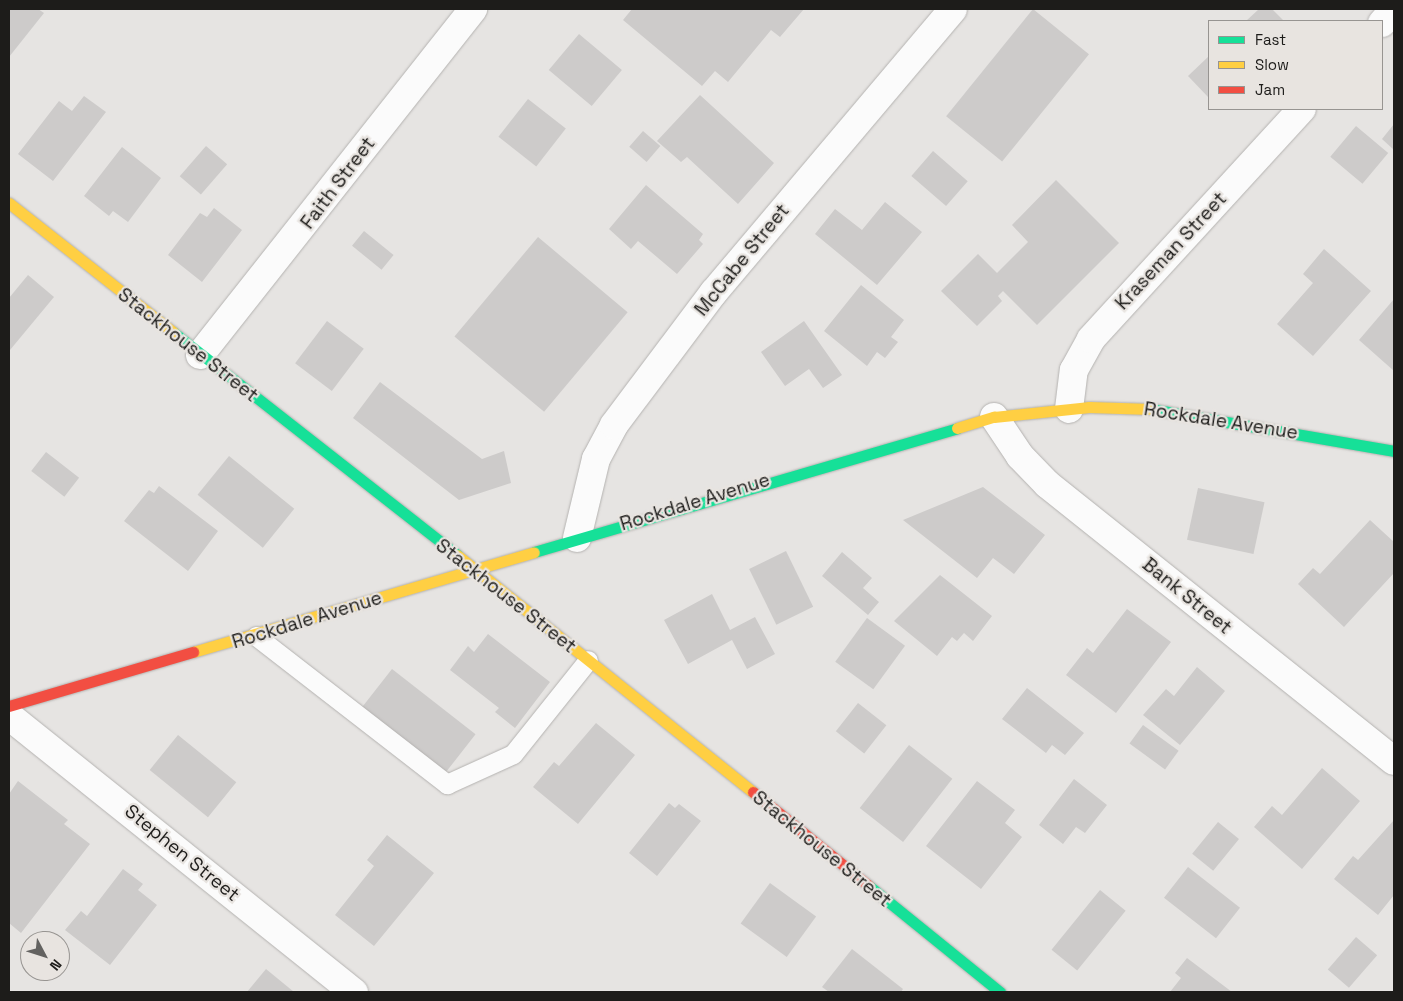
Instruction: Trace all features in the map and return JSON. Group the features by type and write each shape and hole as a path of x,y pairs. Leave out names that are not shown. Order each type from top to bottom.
{"main road":[{"name":"Stackhouse Street","path":"9,203 471,570 588,660 1000,992"},
{"name":"Rockdale Avenue","path":"9,706 256,636 577,538 994,417 1069,409 1188,413 1394,451"}],"street":[{"name":"Faith Street","path":"200,355 473,9"},
{"name":"McCabe Street","path":"577,538 596,459 619,418 714,292 953,9"},
{"path":"1383,22 1394,9"},
{"name":"Kraseman Street","path":"1069,409 1074,370 1091,339 1301,110"},
{"name":"Bank Street","path":"994,417 1020,456 1047,484 1394,761"},
{"name":"Stephen Street","path":"9,716 354,992"}],"lane":[{"path":"256,636 447,784 513,754 588,660"}],"building":[{"path":"9,9 38,9 44,13 9,57"},
{"path":"632,9 804,9 780,37 771,30 728,82 715,71 702,86 623,20"},
{"path":"1033,9 1089,54 1002,162 946,116"},
{"path":"1259,9 1272,9 1283,20 1247,20"},
{"path":"579,34 622,70 592,106 549,70"},
{"path":"1208,57 1208,97 1188,76"},
{"path":"700,95 774,163 738,204 687,157 681,162 657,141"},
{"path":"84,96 106,112 53,181 18,154 59,101 72,111"},
{"path":"528,99 566,129 536,166 498,137"},
{"path":"1394,124 1394,150 1382,139"},
{"path":"1356,126 1388,153 1362,184 1330,157"},
{"path":"643,131 660,146 647,162 629,147"},
{"path":"206,146 227,164 201,195 180,176"},
{"path":"122,147 161,178 128,222 113,211 109,216 84,196"},
{"path":"933,151 968,181 946,206 911,176"},
{"path":"1056,180 1119,243 1037,325 1003,291 998,296 1002,301 977,326 941,291 978,254 997,273 1028,242 1012,225"},
{"path":"646,185 703,234 699,240 703,244 677,274 638,241 631,249 609,229"},
{"path":"885,202 922,232 877,285 815,234 835,209 862,230"},
{"path":"214,208 242,230 202,282 168,255 200,213 207,217"},
{"path":"364,231 394,255 382,270 352,246"},
{"path":"538,237 628,312 544,412 454,337"},
{"path":"1324,249 1371,291 1313,356 1277,324 1313,283 1303,274"},
{"path":"28,275 54,297 10,350 9,298"},
{"path":"861,285 904,320 891,337 898,342 885,358 877,352 867,366 824,331"},
{"path":"1394,299 1394,371 1359,340"},
{"path":"327,321 364,349 332,391 295,363"},
{"path":"804,321 842,375 823,388 809,369 785,386 761,352"},
{"path":"380,382 482,459 504,451 511,483 459,500 353,418"},
{"path":"46,452 79,478 64,497 31,471"},
{"path":"229,456 294,509 263,548 198,495"},
{"path":"159,486 218,531 188,571 124,521 149,490 154,493"},
{"path":"983,487 1045,535 1014,574 993,558 977,578 903,520"},
{"path":"1198,488 1265,502 1253,554 1187,540"},
{"path":"1370,520 1394,542 1394,573 1344,627 1298,584 1313,568 1320,574"},
{"path":"786,551 813,607 776,625 749,569"},
{"path":"842,552 872,578 863,588 879,602 868,615 822,576"},
{"path":"940,575 992,616 973,641 964,633 957,641 952,637 937,656 894,621"},
{"path":"712,594 730,630 755,617 775,654 747,669 732,640 688,664 664,620"},
{"path":"1127,609 1171,642 1116,713 1066,675 1087,648 1093,653"},
{"path":"867,618 905,646 873,689 835,662"},
{"path":"488,634 550,682 515,728 495,712 499,708 450,670 468,646 474,652"},
{"path":"1197,667 1225,691 1180,745 1143,715 1166,689 1174,696"},
{"path":"392,669 476,734 446,772 362,707"},
{"path":"1027,688 1084,733 1065,755 1052,745 1046,753 1002,719"},
{"path":"858,703 886,725 864,754 836,731"},
{"path":"596,723 635,755 578,824 533,787 554,762 559,766"},
{"path":"1143,725 1179,751 1165,769 1129,744"},
{"path":"178,735 236,782 208,817 150,770"},
{"path":"909,745 952,779 903,842 860,808"},
{"path":"1322,768 1360,801 1302,869 1254,827 1272,806 1282,815"},
{"path":"1074,779 1107,805 1085,833 1076,827 1063,844 1039,825"},
{"path":"18,781 68,820 64,824 90,844 20,932 9,923 9,794"},
{"path":"977,781 1015,810 1005,823 1022,837 981,889 926,846"},
{"path":"669,803 675,808 679,804 701,821 657,876 629,853"},
{"path":"1394,820 1394,895 1378,915 1334,879 1353,856 1358,860"},
{"path":"1218,822 1239,839 1213,871 1192,854"},
{"path":"387,835 434,873 374,946 335,915 374,866 367,860"},
{"path":"1188,867 1240,908 1216,938 1164,898"},
{"path":"123,869 143,884 138,890 157,905 110,965 70,934 70,931 65,930 81,911 87,916"},
{"path":"770,883 816,917 787,957 741,923"},
{"path":"1100,890 1126,911 1077,971 1052,950"},
{"path":"1356,937 1377,955 1349,988 1328,969"},
{"path":"852,949 903,989 901,992 829,992 822,987"},
{"path":"1187,958 1232,992 1170,992 1181,978 1175,973"},
{"path":"266,969 294,992 247,992"}],"traffic: fast":[{"path":"173,332 457,555"},
{"path":"1151,409 1394,451"},
{"path":"534,552 957,428"},
{"path":"869,886 1000,992"}],"traffic: slow":[{"path":"9,203 173,332"},
{"path":"957,428 994,417 1089,407 1151,409"},
{"path":"193,652 534,552"},
{"path":"457,555 753,792"}],"traffic: jam":[{"path":"9,706 193,652"},
{"path":"753,792 869,886"}]}
